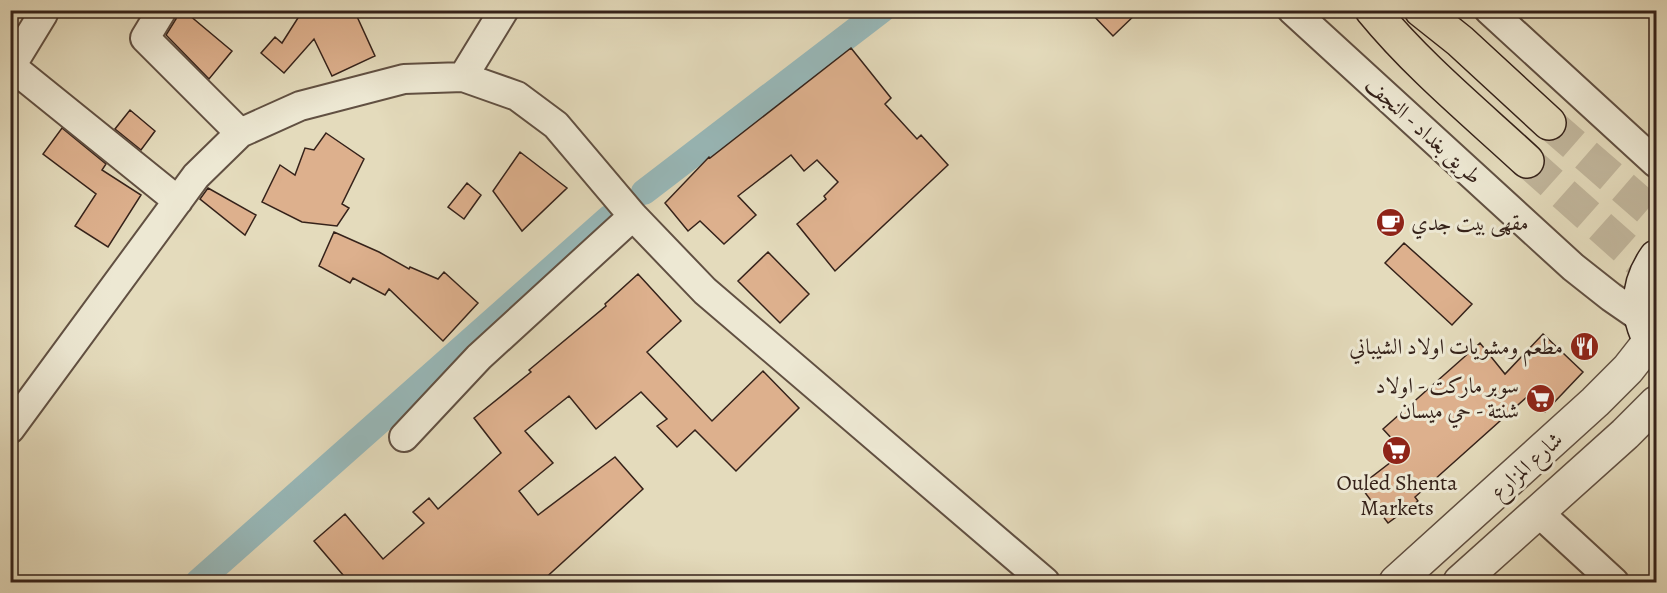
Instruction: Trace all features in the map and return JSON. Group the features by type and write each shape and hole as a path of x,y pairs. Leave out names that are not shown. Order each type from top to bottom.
{"main road":[{"name":"طريق بغداد - النجف","path":"1372,10 1439,81 1527,161"},
{"path":"1420,10 1460,41 1549,123"}],"street":[{"path":"162,10 145,38 240,133"},
{"path":"463,77 504,10"},
{"name":"طريق بغداد - النجف","path":"1292,10 1573,267 1611,297 1649,336"},
{"path":"1489,10 1656,163"},
{"path":"44,14 11,67 178,201"},
{"path":"10,429 196,176 240,133 300,106 404,79 463,77 517,96 556,125 633,216 705,291 1045,582"},
{"path":"404,437 479,357 633,216"},
{"path":"1649,336 1639,301 1641,286 1656,257"},
{"name":"شارع المزارع","path":"1395,582 1595,402 1628,369 1649,336"},
{"name":"شارع المزارع","path":"1460,582 1656,403"},
{"path":"1538,512 1614,582"}],"building":[{"path":"178,10 183,10 232,51 209,79 166,35 176,19"},
{"path":"303,10 354,10 375,56 332,76 314,39 284,73 261,53 275,37 282,43"},
{"path":"1088,10 1140,10 1113,36"},
{"path":"851,48 891,98 885,104 917,139 921,135 948,165 835,271 797,224 826,199 824,196 838,182 817,160 804,171 791,155 738,196 756,215 724,244 700,221 688,231 665,203 709,157"},
{"path":"130,110 155,131 141,150 115,129"},
{"path":"62,128 106,164 102,170 141,195 108,247 75,226 96,194 43,154"},
{"path":"326,133 364,159 342,204 349,208 337,226 302,222 262,202 280,165 295,175 305,148 314,150"},
{"path":"520,152 567,188 522,231 493,191"},
{"path":"467,183 481,195 464,219 448,207"},
{"path":"208,188 256,215 245,235 200,199"},
{"path":"334,232 379,252 409,269 410,267 438,279 444,272 478,303 443,341 389,289 385,295 353,278 350,283 319,266"},
{"path":"1404,243 1472,304 1452,325 1385,263"},
{"path":"768,252 809,294 780,323 738,281"},
{"path":"638,274 681,321 647,352 712,421 763,371 799,408 736,471 695,430 677,447 657,426 667,419 641,392 596,429 569,396 525,431 553,463 519,491 538,515 615,457 643,489 541,582 349,582 314,541 345,514 383,559 424,523 413,512 429,498 438,509 501,453 474,418 531,372 529,370 606,306 605,304"},
{"path":"1543,334 1583,372 1545,412 1528,396 1415,497 1418,501 1388,523 1360,486 1404,452 1383,429 1480,343 1505,374"}],"waterway":[{"path":"644,192 882,10"},
{"path":"198,582 609,218"}],"tunnel":[{"path":"1549,123 1656,216"},
{"path":"1527,161 1656,276"}],"place":[{"name":"مقهى بيت جدي","path":"1390,222"},
{"name":"مطعم ومشويات اولاد الشيباني","path":"1584,346"},
{"name":"سوبر ماركت - اولاد شنتة - حي ميسان","path":"1540,398"},
{"name":"Ouled Shenta Markets","path":"1397,450"}]}
